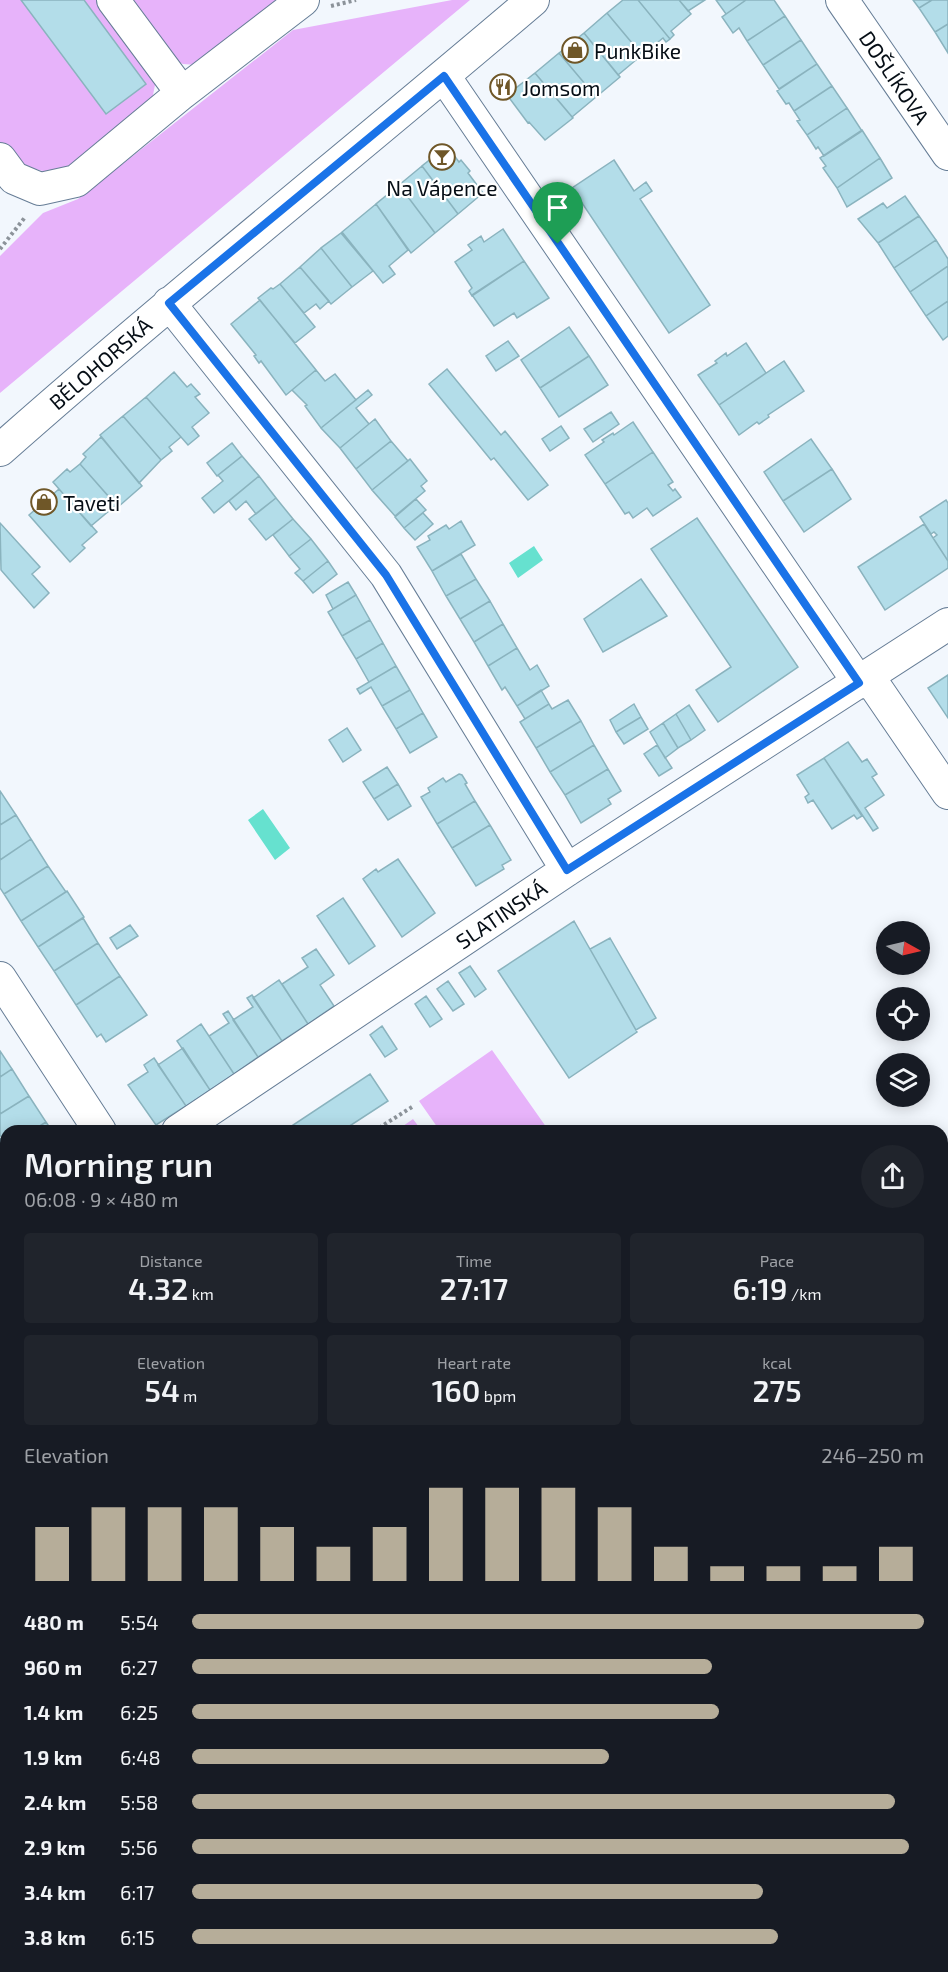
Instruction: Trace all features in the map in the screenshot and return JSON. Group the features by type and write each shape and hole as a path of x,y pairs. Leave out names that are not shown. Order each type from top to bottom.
{"street":[{"path":"113,0 182,93"},
{"name":"BĚLOHORSKÁ","path":"0,450 169,303 533,0"},
{"name":"DOŠLÍKOVA","path":"842,0 948,154"},
{"path":"0,159 14,178 40,189 76,181 182,93 291,9"},
{"path":"444,76 863,680 948,793"},
{"path":"169,303 386,575 567,870"},
{"name":"SLATINSKÁ","path":"187,1125 567,870 948,624"},
{"path":"0,978 96,1125"}],"path":[{"path":"0,249 36,203 40,189"},
{"path":"384,1125 412,1107"}],"shaded area":[{"path":"0,0 103,0 156,80 152,100 61,175 20,163 0,143"},
{"path":"123,0 289,0 197,65 183,64 169,58"},
{"path":"452,0 470,0 0,393 0,256 43,213 78,199 293,30"},
{"path":"534,546 543,560 518,578 509,563"},
{"path":"263,809 290,848 275,860 248,820"},
{"path":"492,1050 545,1125 436,1125 419,1101"},
{"path":"413,1119 418,1125 404,1125"}],"building":[{"path":"21,0 84,0 146,84 106,114"},
{"path":"623,0 638,0 670,39 666,42 663,38 642,55 607,13"},
{"path":"638,0 679,0 691,14 671,31 674,35 670,39"},
{"path":"679,0 705,0 688,11"},
{"path":"716,0 746,0 726,14"},
{"path":"746,0 774,0 785,16 747,41 739,28 733,33 722,17"},
{"path":"913,0 932,0 919,8"},
{"path":"932,0 948,0 948,24 935,32 919,8"},
{"path":"607,13 642,55 618,75 584,33"},
{"path":"785,16 801,40 763,65 747,41"},
{"path":"948,24 948,53 935,32"},
{"path":"584,33 620,77 596,97 559,53"},
{"path":"801,40 817,64 779,89 763,65"},
{"path":"559,53 596,97 572,117 535,73"},
{"path":"817,64 832,86 794,111 777,91"},
{"path":"535,73 573,118 545,140 528,123 507,95"},
{"path":"832,86 847,108 807,135 797,121 800,120 794,111"},
{"path":"847,108 862,131 824,156 818,147 816,149 807,135"},
{"path":"862,130 880,158 837,188 823,168 826,166 820,158"},
{"path":"447,146 459,162 461,160 470,171 468,173 483,193 458,214 422,166"},
{"path":"880,158 892,178 847,207 837,188"},
{"path":"614,160 634,191 646,182 652,191 640,199 710,305 669,333 572,188"},
{"path":"422,166 458,214 435,233 399,185"},
{"path":"399,185 435,233 411,253 376,204"},
{"path":"905,196 919,216 878,243 858,219 883,203 887,208"},
{"path":"376,204 408,250 389,266 395,274 383,283 342,232"},
{"path":"919,216 936,240 894,268 878,243"},
{"path":"503,229 524,261 472,296 469,291 472,288 455,262 472,250 468,245 481,236 484,242"},
{"path":"341,233 373,271 352,287 321,248"},
{"path":"936,240 948,259 948,266 910,292 894,268"},
{"path":"321,248 352,287 331,304 300,267"},
{"path":"524,261 549,298 517,318 514,313 494,326 472,295"},
{"path":"948,266 948,301 926,316 910,292"},
{"path":"300,267 329,301 320,309 316,304 304,313 280,284"},
{"path":"280,284 315,327 295,343 258,298"},
{"path":"260,300 316,370 286,395 231,324"},
{"path":"948,301 948,336 943,340 926,316"},
{"path":"569,327 589,356 540,388 521,360"},
{"path":"508,341 519,356 496,371 486,356"},
{"path":"746,343 766,373 719,405 698,375 717,363 715,361 726,353 727,356"},
{"path":"589,356 608,385 559,417 540,388"},
{"path":"784,361 804,391 768,415 769,417 759,424 757,422 739,435 719,405"},
{"path":"447,369 501,435 505,431 548,485 528,500 494,458 491,460 429,384"},
{"path":"316,370 325,381 335,374 356,400 321,428 305,406 307,405 292,390"},
{"path":"174,372 187,387 191,384 200,394 195,397 209,413 192,427 199,436 188,445 146,397"},
{"path":"368,390 372,395 356,408 369,424 340,448 321,428"},
{"path":"146,397 181,437 169,447 172,451 161,460 123,416"},
{"path":"611,412 619,424 593,442 584,429"},
{"path":"123,416 161,460 139,483 100,435"},
{"path":"375,419 391,441 356,469 340,448"},
{"path":"633,422 653,452 605,484 585,455 604,442 602,440"},
{"path":"561,426 569,438 550,451 542,439"},
{"path":"101,437 142,486 118,507 80,464 86,457 83,454"},
{"path":"811,439 832,469 783,501 764,472"},
{"path":"391,441 408,461 372,490 356,469"},
{"path":"232,443 242,456 217,476 207,463"},
{"path":"653,452 673,482 668,485 673,491 675,489 681,497 653,516 647,508 633,518 629,512 625,514 605,484"},
{"path":"242,456 259,476 214,513 202,498 223,481 218,475"},
{"path":"410,459 427,481 421,486 425,491 395,516 372,490"},
{"path":"80,464 116,505 91,526 53,482 67,469 70,472"},
{"path":"832,469 851,499 804,532 783,501"},
{"path":"259,476 276,498 256,514 246,501 236,510 229,501"},
{"path":"59,489 97,532 82,545 85,548 70,562 29,515"},
{"path":"276,498 293,519 266,540 249,519"},
{"path":"416,499 426,510 404,528 395,517"},
{"path":"946,500 948,503 948,561 933,538 937,535 934,532 931,534 920,517"},
{"path":"423,513 433,524 415,540 404,528"},
{"path":"697,518 798,667 718,722 696,690 731,667 651,549"},
{"path":"293,519 311,539 289,556 273,535"},
{"path":"461,521 475,545 432,571 417,547 430,540 428,536 446,525 449,529"},
{"path":"0,523 40,567 32,574 49,593 34,608 1,570"},
{"path":"924,524 948,561 948,568 885,610 858,567"},
{"path":"311,539 328,561 303,581 295,573 300,569 289,556"},
{"path":"461,554 476,579 446,596 432,571"},
{"path":"328,561 337,574 313,593 303,581"},
{"path":"476,579 490,601 460,619 446,596"},
{"path":"641,579 667,616 603,652 584,619"},
{"path":"348,582 356,595 333,609 326,595"},
{"path":"356,595 370,620 342,636 328,612"},
{"path":"490,601 503,624 474,642 460,619"},
{"path":"370,620 383,643 356,659 342,636"},
{"path":"503,624 517,648 488,666 474,642"},
{"path":"383,643 396,666 369,682 356,659"},
{"path":"517,648 530,670 537,665 549,686 517,706 505,687 502,690 488,666"},
{"path":"396,666 410,690 382,706 371,687 360,694 357,689"},
{"path":"948,675 948,718 928,688"},
{"path":"410,690 423,713 396,729 382,706"},
{"path":"541,690 549,704 525,719 517,706"},
{"path":"568,700 581,721 536,748 520,722 549,704 552,709"},
{"path":"634,704 641,717 616,732 610,720"},
{"path":"689,705 705,730 691,740 676,714"},
{"path":"423,713 437,737 410,753 396,729"},
{"path":"676,714 691,740 678,748 663,723"},
{"path":"641,717 648,729 624,744 616,732"},
{"path":"581,721 594,745 550,772 536,748"},
{"path":"663,723 678,748 665,758 650,732"},
{"path":"347,728 361,750 343,762 329,740"},
{"path":"848,742 862,762 867,759 877,774 872,777 884,795 865,808 878,828 873,831 824,758"},
{"path":"594,745 608,769 565,795 550,772"},
{"path":"657,745 672,768 659,776 644,754"},
{"path":"824,758 862,816 857,819 854,815 832,829 813,800 808,803 805,797 809,794 797,775"},
{"path":"387,767 398,784 374,799 363,782"},
{"path":"608,769 621,791 608,799 611,804 581,823 565,795"},
{"path":"459,774 467,783 465,784 475,801 437,824 421,797 430,792 428,788 443,778 446,782"},
{"path":"398,784 411,806 388,820 374,799"},
{"path":"0,791 16,815 0,825"},
{"path":"475,801 490,825 452,848 437,824"},
{"path":"16,815 31,839 0,860 0,825"},
{"path":"490,825 511,860 502,865 504,869 476,886 452,848"},
{"path":"31,839 48,866 4,894 0,888 0,860"},
{"path":"398,859 435,913 402,937 363,879 376,869 378,872"},
{"path":"48,866 66,892 21,921 4,894"},
{"path":"67,891 84,917 38,947 21,921"},
{"path":"343,898 375,946 349,964 317,916"},
{"path":"83,918 98,943 54,971 38,947"},
{"path":"574,921 637,1032 569,1078 498,971"},
{"path":"130,925 138,936 117,949 110,938"},
{"path":"610,938 656,1018 636,1030 590,949"},
{"path":"98,943 120,976 76,1005 54,971"},
{"path":"316,949 334,975 320,985 334,1006 308,1024 282,984 308,967 302,958"},
{"path":"470,966 486,989 475,997 459,973"},
{"path":"120,976 147,1015 106,1042 101,1034 97,1037 76,1005"},
{"path":"279,980 308,1024 282,1041 253,998"},
{"path":"448,981 464,1004 453,1011 437,989"},
{"path":"252,995 282,1041 258,1057 233,1020 253,1007 247,998"},
{"path":"426,996 442,1019 430,1027 415,1004"},
{"path":"228,1011 258,1057 234,1074 209,1036 229,1023 223,1014"},
{"path":"201,1024 234,1074 210,1090 177,1041"},
{"path":"382,1026 397,1049 385,1057 370,1035"},
{"path":"183,1048 210,1090 186,1106 158,1065"},
{"path":"0,1051 12,1069 0,1077"},
{"path":"154,1058 186,1106 156,1125 128,1085 148,1072 144,1065"},
{"path":"12,1069 29,1096 0,1114 0,1077"},
{"path":"370,1074 388,1101 351,1125 293,1125"},
{"path":"29,1096 46,1122 41,1125 0,1125 0,1114"}],"place":[{"name":"PunkBike","path":"575,50"},
{"name":"Jomsom","path":"503,87"},
{"name":"Na Vápence","path":"442,157"},
{"name":"Taveti","path":"44,502"}],"route":[{"path":"444,76 558,244 859,683 567,870 386,575 169,303 444,76"}]}
